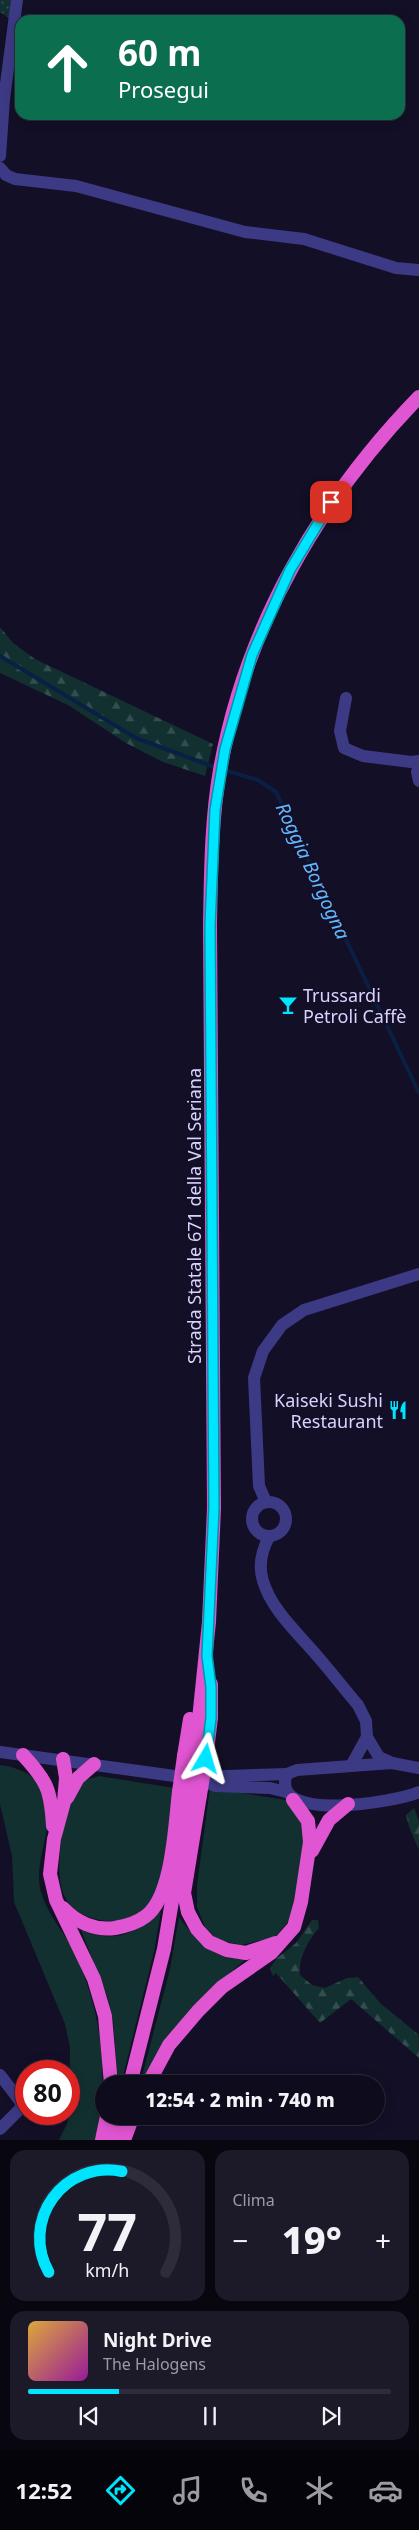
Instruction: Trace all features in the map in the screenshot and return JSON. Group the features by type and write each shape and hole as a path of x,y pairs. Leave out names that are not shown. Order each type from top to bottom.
{"highway":[{"name":"Strada Statale 671 della Val Seriana","path":"132,2075 164,1949 190,1794 207,1656 214,1498 210,918 215,810 225,749 252,655 270,612 304,545 342,486 366,455 419,398"},
{"path":"23,1755 38,1771 49,1790 54,1839"},
{"path":"49,1790 63,1759"},
{"path":"63,1759 66,1778 64,1802 54,1839 50,1874 56,1900 94,1980 105,2016 110,2075"},
{"path":"64,1802 78,1778 94,1764"},
{"path":"56,1900 70,1916 86,1925 107,1929 129,1925 148,1915 158,1900 167,1876 190,1794"},
{"path":"190,1794 184,1893 188,1912 196,1929 209,1942 227,1950 246,1953 282,1941"},
{"path":"290,1796 308,1821 309,1862"},
{"path":"153,2075 169,2045 198,2011 222,1987 271,1953 294,1927 309,1862 318,1839 329,1820 348,1804"},
{"path":"102,2140 105,2125"},
{"path":"113,2140 117,2125"},
{"path":"124,2140 130,2125"}],"street":[{"path":"15,15 17,0"},
{"path":"0,156 4,99 15,15"},
{"path":"0,168 6,175 15,179 93,189 245,232 304,239 396,268 419,270"},
{"path":"346,698 340,731 344,748 363,756 419,762 417,772 419,781"},
{"path":"266,1502 259,1486 254,1378 263,1350 282,1325 304,1310 419,1274"},
{"path":"266,1502 272,1502 282,1507 286,1517 284,1529 280,1533 269,1537 258,1533 252,1524 253,1512 266,1502"},
{"path":"269,1537 263,1548 261,1560 262,1580 268,1595 281,1615 358,1706 366,1721 367,1737 379,1757 392,1763 419,1769"},
{"path":"351,1766 367,1737"},
{"path":"0,1752 63,1759 189,1778 216,1786 270,1788 310,1804 348,1804 405,1797 419,1792"},
{"path":"189,1778 287,1774 297,1770 392,1763"},
{"path":"287,1774 285,1780 290,1796"},
{"path":"0,2075 20,2101 22,2107 0,2129"}],"green space":[{"path":"0,0 11,0 9,18 0,12"},
{"path":"0,627 13,643 35,659 213,744 205,776 163,762 126,743 68,705 0,673"},
{"path":"0,1765 18,1769 31,1776 40,1788 43,1796 47,1825 39,1868 39,1884 47,1908 74,1952 84,1974 97,2021 101,2044 102,2075 95,2075 95,2125 98,2125 95,2140 59,2140 66,2125 80,2125 80,2060 70,2060 70,2047 65,2024 14,1902 12,1856 0,1804"},
{"path":"99,1776 174,1788 164,1867 155,1896 149,1906 140,1913 118,1921 91,1918 79,1912 64,1895 59,1872 67,1805 84,1780"},
{"path":"210,1788 286,1800 297,1810 304,1824 305,1847 295,1904 288,1922 275,1937 241,1945 218,1940 205,1927 197,1907 197,1885"},
{"path":"414,1808 419,1821 419,1850 406,1815"},
{"path":"161,1911 154,1952 123,2075 117,2075 113,2019 107,1996 81,1930 104,1936 114,1936 133,1931"},
{"path":"179,1917 207,1947 224,1956 246,1959 201,2001 163,2049 146,2075 142,2075 170,1969"},
{"path":"312,1920 318,1920 319,1928 305,1950 301,1962 300,1975 312,1985 325,1988 347,1978 358,1977 380,2003 419,2035 419,2058 351,1999 320,2023 276,1973 273,1976 270,1968 276,1959 296,1943"}],"waterway":[{"name":"Roggia Borgogna","path":"0,656 136,738 217,768"},
{"name":"Roggia Borgogna","path":"224,770 258,780 276,792 419,1093"}],"place":[{"name":"Trussardi Petroli Caffè","path":"288,1005"},
{"name":"Kaiseki Sushi Restaurant","path":"398,1410"}],"route":[{"path":"206,1759 211,1718 211,1687 207,1656 212,1585 214,1508 210,925 215,810 220,770 225,749 238,698 252,655 290,570 331,502"}]}
